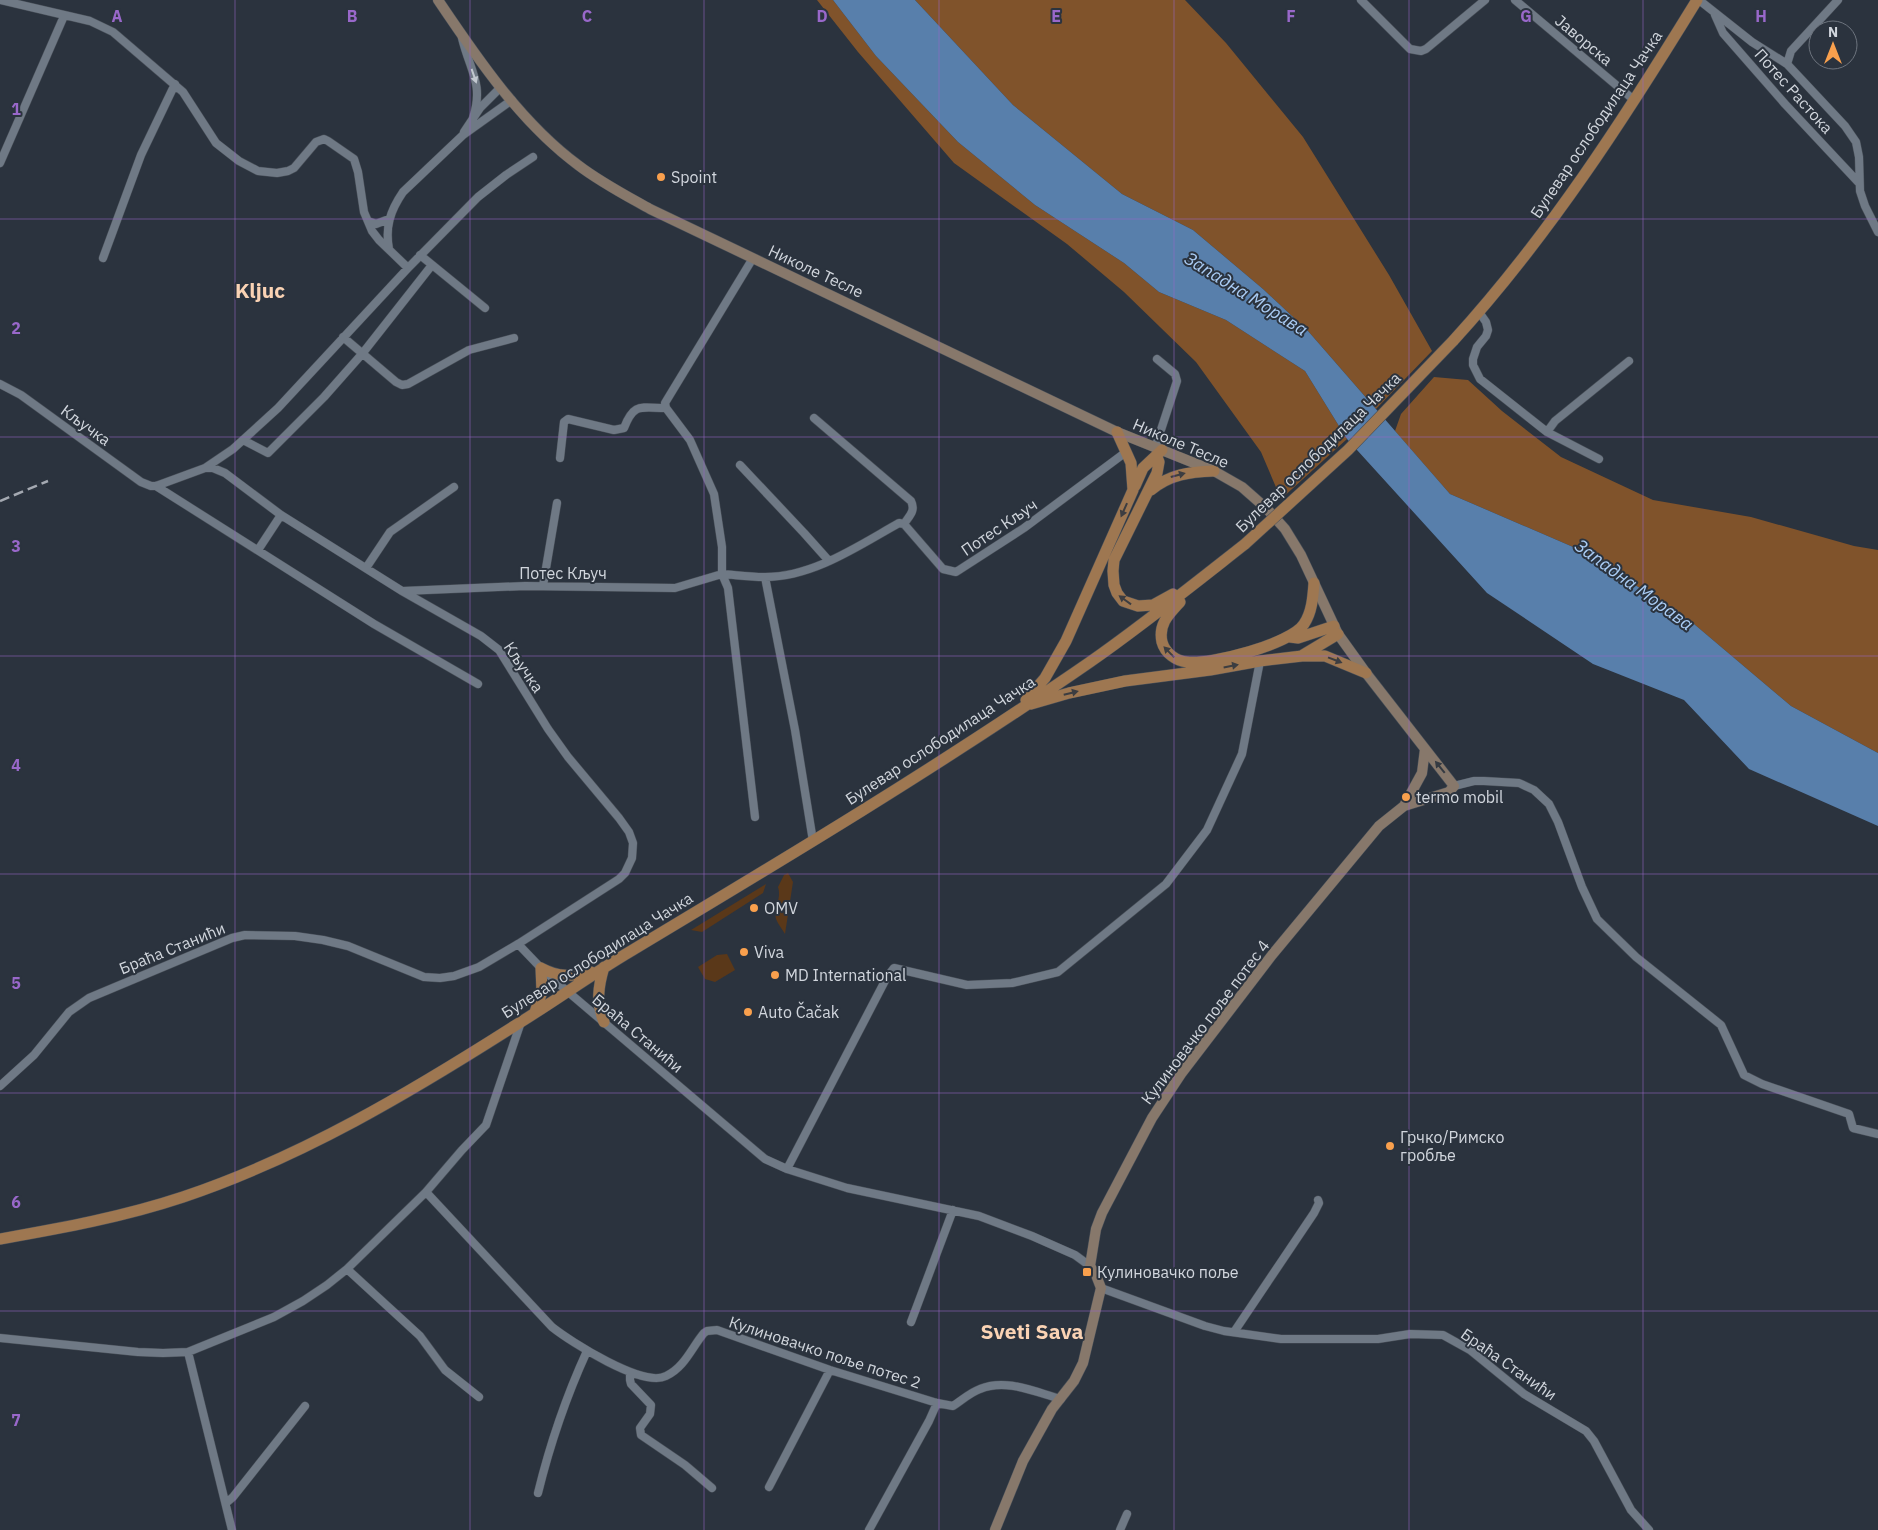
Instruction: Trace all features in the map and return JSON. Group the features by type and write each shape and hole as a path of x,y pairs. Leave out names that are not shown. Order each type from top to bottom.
{"main road":[{"name":"Булевар ослободилаца Чачка","path":"0,1239 64,1228 158,1205 214,1186 287,1155 358,1120 521,1022 604,967 813,841 928,769 1088,663 1245,544 1296,500 1364,435 1453,341 1479,312 1570,196 1698,0"},
{"path":"1117,432 1132,468 1133,490"},
{"path":"1024,706 1048,672 1066,641 1133,490 1144,468 1158,452"},
{"path":"1158,452 1157,472 1114,560 1115,589 1124,601 1143,607 1153,605 1175,593 1186,590"},
{"path":"1148,493 1170,477 1186,473 1214,471"},
{"path":"1186,590 1180,602 1165,618 1161,630 1164,648 1176,659 1195,662 1216,659 1266,646 1296,632 1308,617 1314,583"},
{"path":"1287,637 1298,638 1336,630"},
{"path":"1302,656 1336,630"},
{"path":"1024,706 1069,693 1125,681 1302,656 1324,656 1366,673"},
{"path":"540,968 551,974 564,976 578,975 604,967"},
{"path":"604,967 598,988 598,1003 604,1022"},
{"path":"534,1013 542,992 540,968"}],"street":[{"path":"0,0 90,22 113,32 175,84 189,100 216,143 239,161 258,171 277,173 288,171 294,168 316,142 324,140 350,155 356,163 364,212 368,221 378,240 408,268"},
{"name":"Николе Тесле","path":"438,0 461,35 501,88 548,139 577,165 601,181 650,209 1158,452 1214,471 1242,487 1267,509 1285,529 1297,547 1314,583"},
{"path":"1361,0 1410,49 1421,51 1426,49 1484,0"},
{"name":"Јаворска","path":"1515,0 1634,100"},
{"name":"Потес Растока","path":"1698,0 1752,42 1787,64 1845,126 1856,142 1860,191 1878,232"},
{"name":"Потес Растока","path":"1787,64 1791,51 1838,0"},
{"name":"Потес Растока","path":"1714,13 1723,32 1785,104 1860,183"},
{"path":"0,163 64,16"},
{"path":"461,35 477,87 478,103 473,118"},
{"path":"102,258 141,155 175,84"},
{"path":"462,135 480,108 501,88"},
{"path":"389,249 389,219 395,203 403,192 462,135 512,100"},
{"path":"156,486 205,468 243,440 278,408 420,255 478,197 506,175 533,158"},
{"path":"368,221 376,224 389,219"},
{"path":"420,255 485,308"},
{"path":"753,258 665,403 666,408 690,440 714,494 722,547 722,574 728,588 755,817"},
{"path":"243,440 268,453 324,397 362,354 432,265"},
{"path":"1479,312 1486,322 1488,330 1475,353 1473,364 1477,375 1488,387 1546,432 1599,459"},
{"path":"343,337 402,385 408,384 468,350 514,338"},
{"path":"1157,359 1175,374 1177,381 1158,452"},
{"path":"1546,432 1555,421 1630,361"},
{"name":"Кључка","path":"0,384 21,395 141,482 156,486 374,624 478,684"},
{"path":"560,458 564,422 568,419 614,430 624,428 632,411 637,408 666,408"},
{"path":"814,418 911,501 913,510 904,524"},
{"name":"Потес Кључ","path":"402,591 543,586 675,588 722,574 765,577 789,574 829,561 899,523 904,524 943,569 956,572 1024,528 1126,452"},
{"path":"740,465 829,561"},
{"name":"Кључка","path":"205,468 213,468 225,473 281,515 402,591 481,636 499,650 568,758 629,832 633,842 632,858 619,879 518,944"},
{"path":"366,568 390,532 454,488"},
{"path":"543,586 557,503"},
{"path":"258,550 281,515"},
{"path":"765,577 795,730 813,841"},
{"path":"1314,583 1336,630 1366,673 1454,786 1474,781 1518,783 1534,790 1549,804 1558,822 1582,887 1597,919 1636,957 1721,1025 1744,1075 1762,1084 1849,1114 1853,1128 1878,1134"},
{"path":"787,1169 887,977 894,968 967,985 1012,983 1058,972 1166,884 1207,830 1242,754 1260,661"},
{"name":"Кулиновачко поље потес 4","path":"1090,1266 1096,1229 1102,1213 1152,1118 1181,1074 1272,955 1373,833 1404,806 1422,773 1425,749"},
{"name":"Кулиновачко поље потес 4","path":"1404,806 1449,792 1454,786"},
{"name":"Браћа Станићи","path":"0,1086 34,1055 69,1012 89,998 232,938 264,934 323,940 348,946 424,977 440,978 462,974 479,967 518,944 540,968 764,1159 787,1169 847,1188 979,1216 1075,1255 1090,1266"},
{"path":"0,1338 138,1352 188,1352 274,1317 304,1301 347,1269 426,1192 486,1125 521,1022"},
{"name":"Кулиновачко поље потес 2","path":"426,1192 552,1327 566,1339 586,1351 630,1372 654,1378 666,1376 683,1363 704,1333 717,1330 830,1370 936,1403 953,1406 979,1389 1004,1384 1018,1386 1061,1399"},
{"path":"1234,1332 1314,1212 1319,1203 1318,1200"},
{"path":"911,1322 953,1210"},
{"path":"995,1530 1023,1461 1042,1424 1074,1382 1083,1363 1101,1288 1090,1266"},
{"path":"347,1269 420,1336 445,1370 479,1397"},
{"name":"Браћа Станићи","path":"1101,1288 1205,1326 1281,1339 1378,1339 1410,1334 1443,1335 1470,1350 1524,1394 1586,1431 1594,1441 1631,1510 1649,1530"},
{"path":"538,1493 551,1442 586,1351"},
{"path":"188,1352 232,1530"},
{"path":"769,1487 830,1370"},
{"path":"630,1372 631,1384 651,1405 650,1414 640,1428 641,1435 686,1465 712,1488"},
{"path":"869,1530 930,1421 936,1403"},
{"path":"226,1503 233,1497 305,1406"},
{"path":"1120,1530 1127,1514"}],"shaded area":[{"path":"817,0 833,0 876,56 958,142 1035,205 1124,263 1159,292 1226,320 1305,371 1347,439 1281,499 1261,452 1196,362 1124,292 1067,244 954,163 858,52"},
{"path":"915,0 1185,0 1226,43 1303,137 1389,275 1432,351 1376,409 1308,331 1263,289 1193,230 1122,194 1013,105"},
{"path":"1434,377 1468,380 1502,411 1561,457 1653,500 1751,517 1854,546 1878,550 1878,753 1791,706 1694,624 1587,553 1450,494 1395,431 1401,414"},
{"path":"788,873 793,882 785,934 775,915 779,896 778,887 784,875"},
{"path":"766,884 763,893 702,932 691,930"},
{"path":"727,954 735,970 715,982 705,979 698,967 717,955"}],"water":[{"name":"Западна Морава","path":"833,0 915,0 1013,105 1122,194 1193,230 1263,289 1308,331 1450,494 1587,553 1694,624 1791,706 1878,753 1878,826 1749,769 1684,700 1593,664 1487,593 1347,439 1305,371 1226,320 1159,292 1124,263 1035,205 958,142 876,56"}],"railway":[{"path":"0,501 48,481"}],"place":[{"name":"Spoint","path":"661,177"},
{"name":"termo mobil","path":"1406,797"},
{"name":"OMV","path":"754,908"},
{"name":"Viva","path":"744,952"},
{"name":"MD International","path":"775,975"},
{"name":"Auto Čačak","path":"748,1012"},
{"name":"Грчко/Римско гробље","path":"1390,1146"},
{"name":"Кулиновачко поље","path":"1087,1272"}],"district":[{"name":"Kljuc","path":"260,291"},
{"name":"Sveti Sava","path":"1032,1332"}]}
